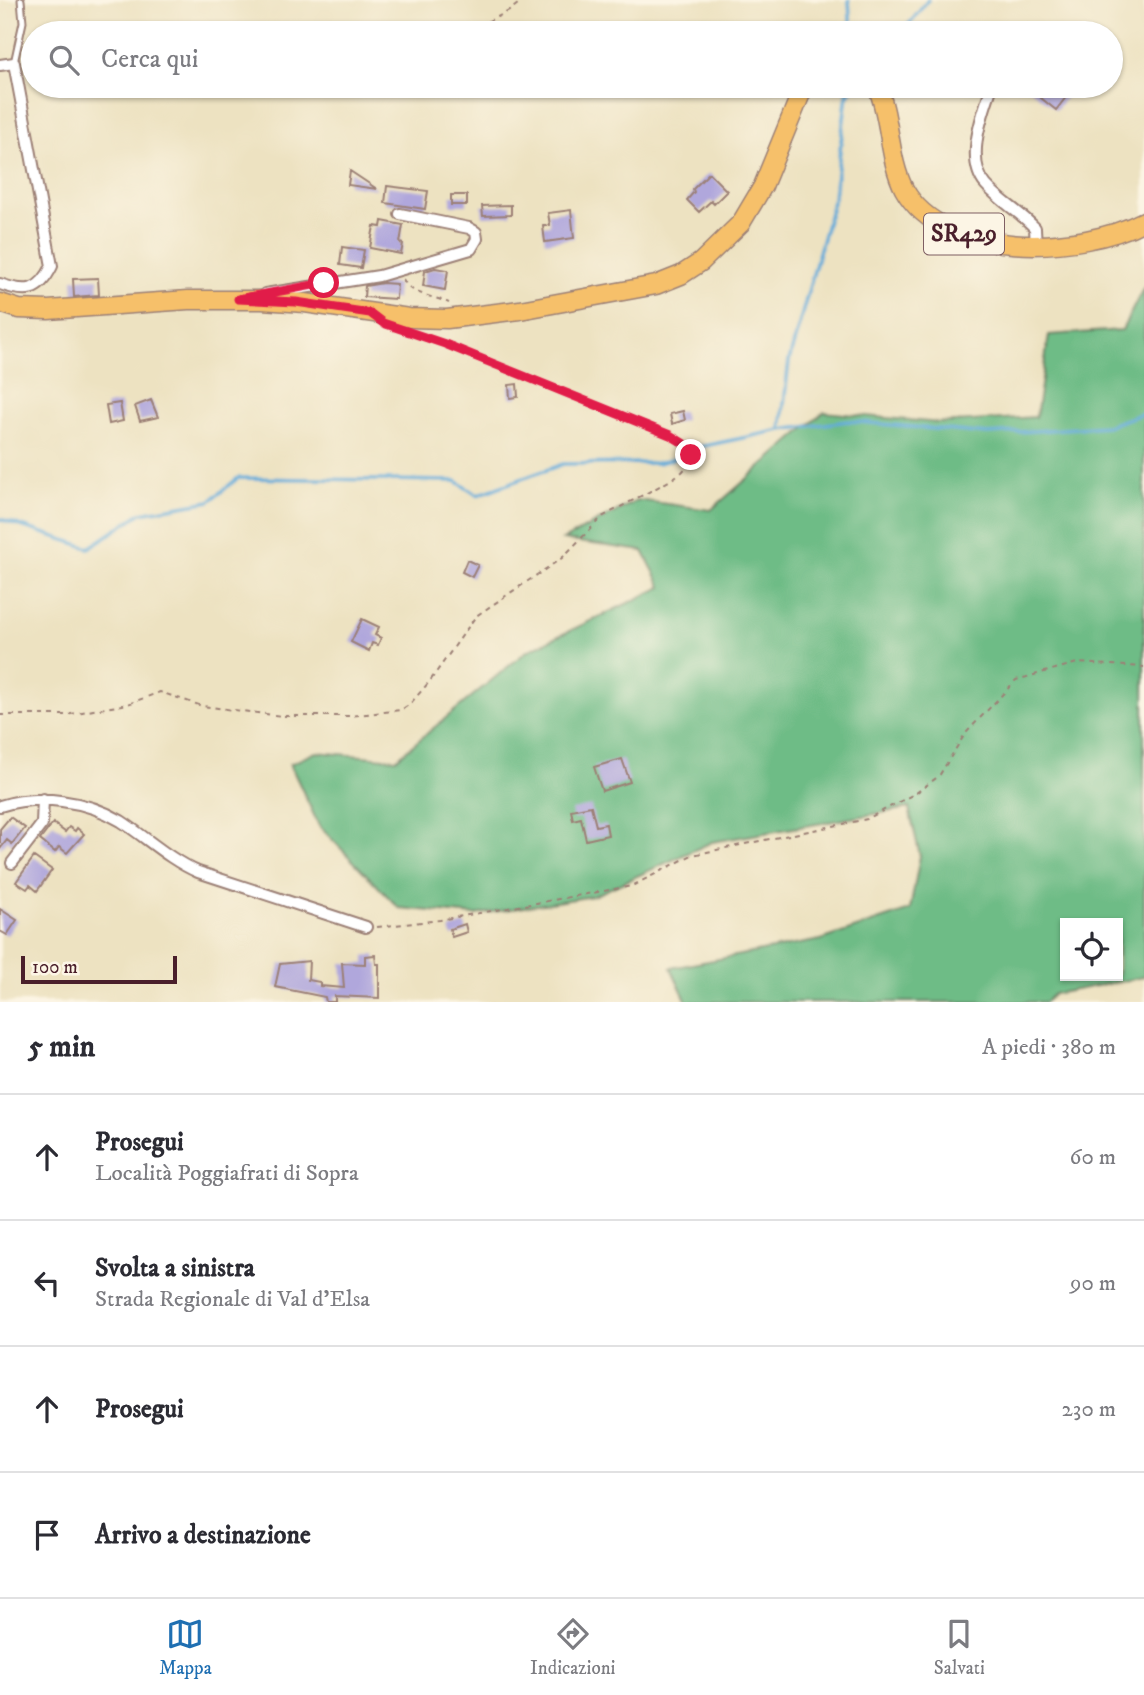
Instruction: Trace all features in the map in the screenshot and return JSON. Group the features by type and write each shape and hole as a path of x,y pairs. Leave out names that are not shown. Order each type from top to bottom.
{"main road":[{"path":"0,303 19,309 48,310 178,300 238,299 296,302 409,318 456,319 656,285 681,275 701,262 723,242 752,208 799,98"},
{"name":"SR429","path":"882,98 903,187 923,214 949,229 972,237 1036,246 1101,239 1144,221"}],"street":[{"path":"0,65 14,63 52,266 47,278 30,290 16,290 0,284"},
{"path":"989,98 978,135 976,165 983,183 1035,228 1036,246"},
{"path":"238,299 400,271 471,249 477,239 476,232 469,228 400,214"},
{"path":"12,863 42,824 43,799"},
{"path":"0,806 43,799 73,803 110,816 183,865 214,879 366,927"}],"lane":[{"path":"21,0 23,21"},
{"path":"14,63 21,31"}],"path":[{"path":"489,21 523,0"},
{"path":"400,271 404,284 416,292 453,306 456,319"},
{"path":"0,715 65,715 128,704 160,692 202,706 282,716 350,716 401,710 410,704 430,681 476,616 562,558 602,517 669,481 690,463 691,455 687,448 670,435 405,330"},
{"path":"366,927 440,920 632,886 692,855 867,819 916,793 939,776 965,734 1016,680 1077,663 1144,667"}],"green space":[{"path":"1144,287 1144,977 1123,981 1123,918 1060,918 1060,981 1123,981 1054,994 1045,1002 687,1002 671,968 821,940 910,910 920,856 909,808 712,842 593,896 475,915 399,908 319,826 290,764 316,752 396,759 527,651 662,587 643,551 563,540 638,500 711,510 824,412 939,423 1036,417 1049,335 1122,330"}],"building":[{"path":"1041,98 1065,98 1056,110"},
{"path":"350,171 377,189 348,185"},
{"path":"709,173 727,191 714,204 711,201 699,212 687,200 694,192 693,189"},
{"path":"387,186 428,191 425,209 385,203"},
{"path":"451,195 467,195 467,205 451,205"},
{"path":"511,205 511,215 483,216 482,206"},
{"path":"571,210 574,238 545,242 543,226 550,225 548,213"},
{"path":"382,221 403,225 401,254 370,248 374,226 381,227"},
{"path":"342,247 364,250 361,268 340,265"},
{"path":"435,268 448,270 445,290 423,286 425,271"},
{"path":"98,278 99,295 74,297 73,279"},
{"path":"397,284 396,299 364,297 365,286"},
{"path":"517,384 518,397 510,398 509,385"},
{"path":"151,400 158,417 140,421 135,406"},
{"path":"120,403 123,421 109,424 106,405"},
{"path":"683,411 685,420 672,424 670,414"},
{"path":"467,560 478,565 472,577 462,572"},
{"path":"362,619 379,627 375,635 381,638 378,645 372,643 369,651 351,642"},
{"path":"622,759 630,782 602,791 594,767"},
{"path":"591,806 596,826 606,824 608,835 586,840 581,818 573,820 571,810"},
{"path":"10,817 25,828 12,844 7,840 0,849 0,829"},
{"path":"53,823 65,832 69,827 75,831 77,828 84,834 67,853 59,847 55,852 40,840"},
{"path":"34,857 52,870 37,891 30,885 27,889 16,882"},
{"path":"0,909 17,920 7,935 0,931"},
{"path":"465,924 467,932 452,937 450,929"},
{"path":"375,955 376,964 379,964 379,998 335,996 335,1002 326,1002 325,997 275,987 280,964 309,961 308,980 320,982 320,986 344,988 342,963 365,964 365,956"}],"waterway":[{"path":"849,0 850,21"},
{"path":"912,21 928,0"},
{"path":"781,430 789,361 834,198 846,98"},
{"path":"699,447 781,430 848,421 988,434 1107,426 1144,413"},
{"path":"0,519 89,548 141,513 210,501 238,478 456,481 477,495 563,464 658,463 683,456"}],"route":[{"path":"324,283 238,299 296,302 370,313 383,323 445,344 670,435 683,443 691,455"}]}
